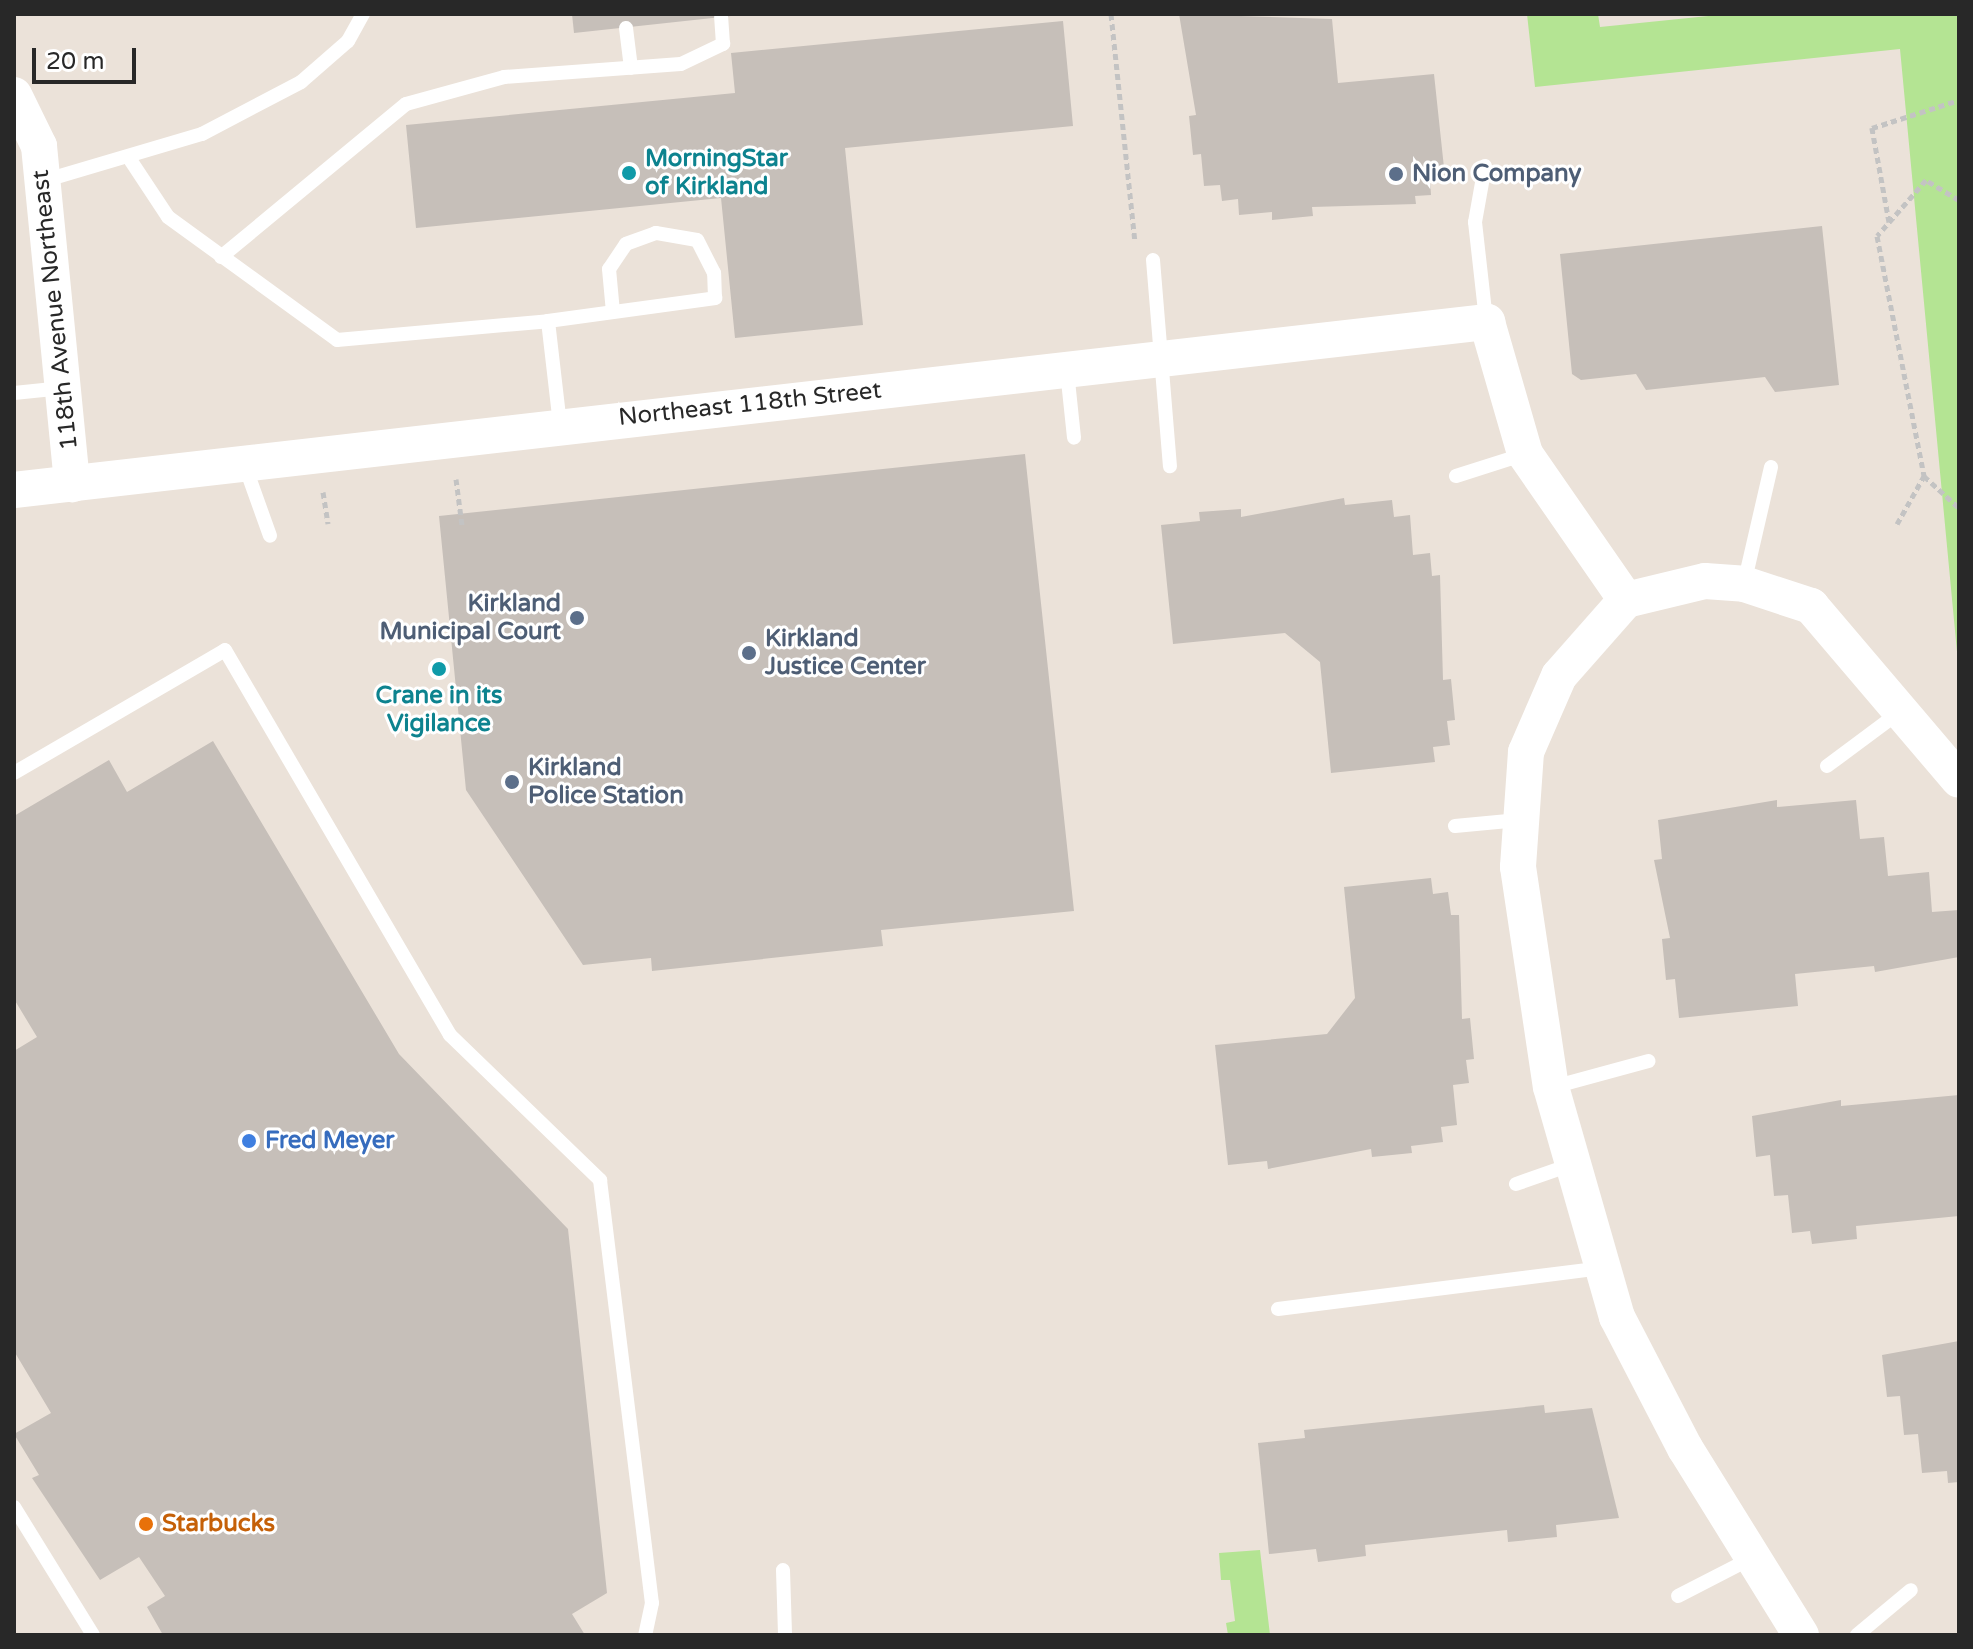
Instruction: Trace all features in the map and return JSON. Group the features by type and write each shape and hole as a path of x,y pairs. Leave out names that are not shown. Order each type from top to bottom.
{"street":[{"name":"118th Avenue Northeast","path":"14,95 39,146 72,484"},
{"name":"Northeast 118th Street","path":"14,490 245,466 560,424 1487,322"},
{"path":"1487,322 1525,454 1626,600"},
{"path":"1801,1635 1685,1448 1617,1317 1551,1087 1518,867 1526,752 1559,676 1626,600 1705,581 1744,584 1811,606 1905,708 1959,780"}],"lane":[{"path":"42,181 131,161 202,134 301,82 365,16"},
{"path":"221,257 406,104 504,77 631,68 711,53 723,44 721,17"},
{"path":"626,28 631,68"},
{"path":"131,161 168,217 337,340 548,321 715,298 714,273 697,240 656,233 626,244 609,269 613,312"},
{"path":"1485,166 1475,222 1487,322"},
{"path":"1153,260 1170,466"},
{"path":"548,321 560,424"},
{"path":"1066,370 1074,438"},
{"path":"14,393 64,388"},
{"path":"1456,476 1525,454"},
{"path":"245,466 270,536"},
{"path":"1744,584 1771,467"},
{"path":"14,773 225,650 450,1035 600,1180 652,1603 645,1635"},
{"path":"1827,766 1905,708"},
{"path":"1455,826 1521,820"},
{"path":"1551,1087 1649,1061"},
{"path":"1516,1184 1573,1164"},
{"path":"1278,1309 1604,1268"},
{"path":"14,1507 93,1635"},
{"path":"1678,1596 1754,1557"},
{"path":"783,1570 785,1635"},
{"path":"1857,1635 1911,1590"}],"path":[{"path":"1111,14 1136,253"},
{"path":"1889,222 1872,128 1959,100"},
{"path":"1959,200 1926,180 1877,236 1924,476 1959,508"},
{"path":"1897,524 1924,476"},
{"path":"456,479 462,525"},
{"path":"323,492 328,524"}],"green space":[{"path":"1527,14 1598,14 1600,27 1728,14 1959,14 1959,673 1900,49 1535,87"},
{"path":"1260,1550 1270,1635 1228,1635 1226,1623 1235,1621 1230,1580 1221,1580 1219,1553"}],"building":[{"path":"572,14 731,14 731,16 574,33"},
{"path":"1179,14 1332,19 1338,83 1434,74 1445,177 1430,179 1431,195 1415,196 1416,204 1312,207 1313,216 1272,220 1272,212 1239,215 1238,199 1222,201 1220,185 1204,186 1201,154 1193,155 1189,116 1196,115"},
{"name":"MorningStar of Kirkland","path":"1063,21 1073,126 845,148 863,325 735,338 721,198 416,228 406,125 735,93 731,53"},
{"path":"1822,226 1839,385 1775,392 1765,377 1646,390 1636,374 1581,380 1572,374 1560,254"},
{"name":"Kirkland Justice Center","path":"1025,454 1074,911 881,930 883,946 652,971 651,958 583,965 466,790 439,516"},
{"path":"1344,498 1345,505 1392,500 1394,517 1410,515 1413,555 1430,553 1432,576 1440,575 1443,680 1451,679 1455,720 1447,721 1450,745 1433,747 1435,762 1331,773 1320,662 1285,633 1173,644 1161,525 1200,521 1199,512 1241,509 1241,517"},
{"name":"Fred Meyer","path":"213,741 399,1054 568,1229 607,1593 572,1614 585,1635 163,1635 147,1607 165,1596 139,1557 100,1580 32,1478 39,1475 14,1434 51,1413 14,1351 14,1051 37,1037 14,999 14,816 109,760 127,792"},
{"path":"1777,800 1777,807 1856,800 1860,839 1884,837 1888,876 1929,872 1932,912 1959,910 1959,957 1875,972 1874,966 1795,974 1798,1006 1679,1018 1675,979 1666,980 1662,939 1670,938 1654,860 1662,859 1658,820"},
{"path":"1431,878 1433,894 1448,892 1451,915 1459,915 1462,1019 1470,1018 1474,1059 1466,1060 1469,1083 1453,1085 1457,1125 1441,1127 1443,1142 1411,1146 1412,1153 1372,1157 1371,1149 1268,1169 1267,1161 1228,1165 1215,1045 1327,1034 1355,998 1344,887"},
{"path":"1959,1095 1959,1216 1856,1226 1857,1239 1812,1244 1810,1231 1792,1233 1788,1195 1774,1196 1770,1155 1756,1157 1752,1116 1841,1100 1841,1106"},
{"path":"1959,1341 1959,1482 1948,1483 1947,1471 1922,1473 1918,1434 1904,1435 1900,1396 1887,1397 1882,1355"},
{"path":"1544,1405 1545,1413 1592,1408 1619,1518 1556,1525 1557,1537 1508,1542 1507,1530 1365,1545 1366,1556 1318,1562 1316,1549 1269,1554 1258,1443 1305,1438 1304,1430"}],"place":[{"name":"MorningStar of Kirkland","path":"629,173"},
{"name":"Nion Company","path":"1396,174"},
{"name":"Kirkland Municipal Court","path":"577,618"},
{"name":"Kirkland Justice Center","path":"749,653"},
{"name":"Crane in its Vigilance","path":"439,669"},
{"name":"Kirkland Police Station","path":"512,782"},
{"name":"Fred Meyer","path":"249,1141"},
{"name":"Starbucks","path":"146,1524"}]}
